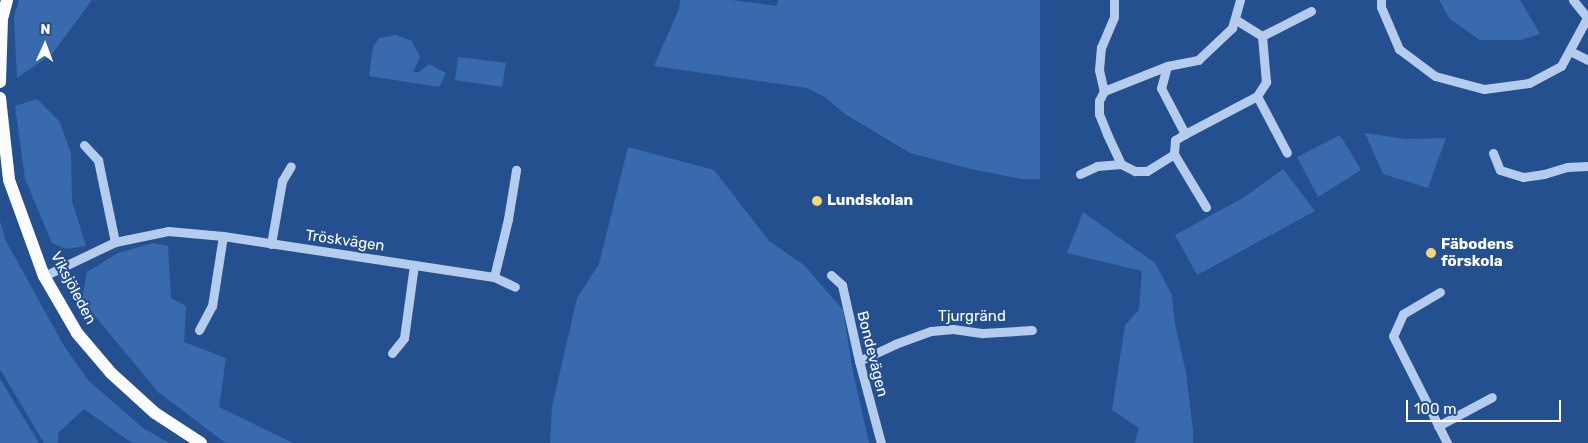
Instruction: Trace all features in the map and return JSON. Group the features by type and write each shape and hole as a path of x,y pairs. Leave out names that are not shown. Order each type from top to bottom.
{"main road":[{"path":"0,82 2,19 6,0"},
{"name":"Viksjöleden","path":"0,98 9,180 44,276 77,333 111,372 155,413 201,443"}],"street":[{"path":"1114,0 1114,17 1100,47 1099,70 1104,91 1099,101 1099,114 1121,164"},
{"path":"1104,91 1167,66 1198,60 1232,28 1236,20 1240,0"},
{"path":"1381,0 1381,7 1398,49 1435,76 1484,90 1529,83 1561,66 1587,17 1573,0"},
{"path":"1262,36 1311,11"},
{"path":"1236,20 1262,36"},
{"path":"1206,208 1174,154 1175,140 1257,96 1266,82 1262,36"},
{"path":"1570,50 1588,60"},
{"path":"1167,66 1161,88 1184,134"},
{"path":"1257,96 1286,153"},
{"path":"84,145 98,160 115,242"},
{"path":"1493,153 1500,170 1523,177 1544,174 1567,167 1588,166"},
{"path":"1080,174 1097,166 1121,164 1135,171 1147,171 1174,154"},
{"path":"271,244 282,181 291,166"},
{"path":"494,277 508,219 516,170"},
{"name":"Tröskvägen","path":"44,276 115,242 168,231 223,236 494,277 515,287"},
{"path":"199,330 212,306 223,236"},
{"path":"392,353 404,338 414,265"},
{"name":"Bondevägen","path":"831,275 842,285 859,361 881,443"},
{"path":"1440,292 1403,314 1393,336 1447,443"},
{"name":"Tjurgränd","path":"859,361 894,344 930,332 953,329 983,333 1032,330"},
{"path":"1438,426 1492,397"}],"shaded area":[{"path":"19,0 92,0 52,54 17,78 14,17"},
{"path":"680,0 731,0 777,6 778,0 1040,0 1040,179 1022,179 971,169 910,153 845,114 825,97 807,88 654,66 679,9"},
{"path":"1439,0 1520,0 1540,34 1521,40 1480,40 1450,19"},
{"path":"396,35 412,41 420,57 413,72 419,72 429,64 446,73 439,87 369,76 373,47 379,38"},
{"path":"458,57 506,63 502,87 455,80"},
{"path":"37,99 60,122 71,154 72,201 86,246 66,249 52,243 25,179 15,106"},
{"path":"1365,133 1405,139 1446,138 1428,188 1383,174"},
{"path":"1340,135 1361,170 1318,197 1297,157"},
{"path":"628,147 714,170 769,241 804,265 843,310 853,372 869,443 550,443 552,407 577,298 599,264"},
{"path":"1283,169 1315,211 1197,275 1175,235 1243,198"},
{"path":"1083,212 1155,263 1172,295 1175,324 1186,373 1193,443 1135,443 1139,428 1112,410 1125,325 1139,310 1142,271 1067,253"},
{"path":"0,221 6,241 64,346 88,380 143,428 169,443 132,443 84,409 58,433 58,443 44,443 0,369"},
{"path":"153,243 168,246 171,298 186,306 184,342 226,358 219,407 293,443 227,443 223,441 158,392 82,300 87,272 118,253"},
{"path":"0,379 39,443 0,443"}],"place":[{"name":"Lundskolan","path":"817,201"},
{"name":"Fäbodens förskola","path":"1431,253"}]}
